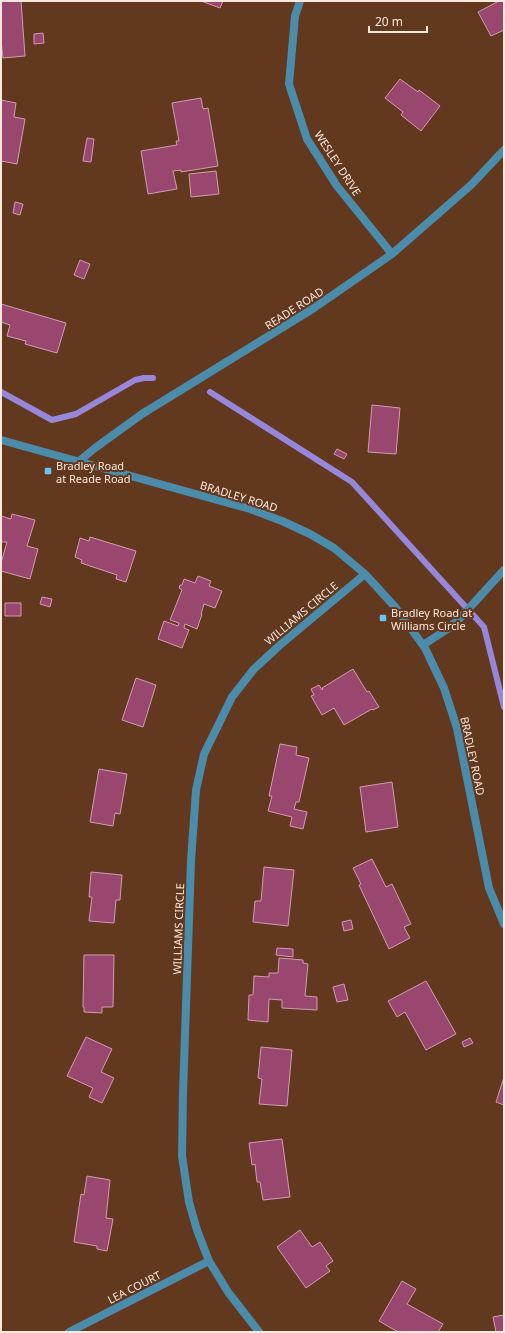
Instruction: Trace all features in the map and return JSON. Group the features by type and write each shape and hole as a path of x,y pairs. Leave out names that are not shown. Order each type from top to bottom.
{"street":[{"name":"WESLEY DRIVE","path":"300,1 295,16 289,84 307,139 337,186 392,254"},
{"name":"READE ROAD","path":"78,462 142,414 314,308 392,254 472,185 504,150"},
{"name":"BRADLEY ROAD","path":"1,440 250,509 282,521 310,534 334,548 365,574 396,608 423,645 444,688 457,728 489,888 504,924"},
{"path":"423,645 449,628 461,617 504,570"},
{"name":"WILLIAMS CIRCLE","path":"259,1332 228,1292 209,1261 197,1230 189,1202 182,1156 191,861 196,790 204,754 232,697 254,669 280,645 365,574"},
{"name":"LEA COURT","path":"69,1332 209,1261"}],"building":[{"path":"1,1 21,1 25,56 3,58 1,40"},
{"path":"201,1 223,1 220,8"},
{"path":"499,1 504,1 504,30 491,36 478,12"},
{"path":"43,33 44,43 34,44 34,34"},
{"path":"400,79 418,92 419,90 440,106 421,131 401,115 403,112 385,98"},
{"path":"201,98 203,109 208,108 218,166 181,172 181,170 173,171 177,189 148,194 141,151 177,145 176,141 179,141 172,103"},
{"path":"1,100 16,103 14,117 25,119 17,164 1,161"},
{"path":"87,138 94,139 91,162 83,161"},
{"path":"216,171 219,194 191,197 189,174"},
{"path":"15,202 23,204 20,215 13,213"},
{"path":"80,260 90,264 84,279 74,275"},
{"path":"1,304 66,323 57,353 25,344 26,341 7,336 10,325 1,322"},
{"path":"372,405 400,408 396,454 368,452"},
{"path":"337,449 347,454 344,459 334,454"},
{"path":"12,514 35,520 27,546 38,549 30,579 1,571 1,563 7,542 1,542 1,516 11,519"},
{"path":"90,537 136,551 126,582 116,579 117,575 81,563 82,560 75,557 80,538 89,541"},
{"path":"198,576 211,581 209,586 222,591 215,608 204,604 197,629 185,624 184,628 189,630 182,648 158,639 164,621 178,626 179,623 170,620 182,590 179,588 180,585 182,585 184,579 195,583"},
{"path":"42,597 52,599 50,607 40,604"},
{"path":"5,603 21,603 21,616 5,616"},
{"path":"353,669 367,692 369,691 379,707 373,710 372,709 344,725 334,708 322,715 311,696 314,695 311,689 319,685 322,690 322,688"},
{"path":"136,678 156,685 143,727 122,720"},
{"path":"280,744 297,747 296,755 309,758 299,802 296,802 294,809 307,812 303,829 290,826 292,817 268,811 272,796 269,796"},
{"path":"99,769 127,774 120,814 115,813 113,826 90,822"},
{"path":"392,782 398,827 366,832 360,787"},
{"path":"372,859 386,887 392,884 411,924 404,927 410,938 389,949 359,885 361,884 353,868"},
{"path":"264,867 294,870 288,926 253,922 255,901 261,901"},
{"path":"91,872 122,875 120,900 116,900 114,923 89,921 92,897 89,897"},
{"path":"351,920 353,929 344,931 342,922"},
{"path":"277,948 293,949 293,957 276,955"},
{"path":"84,955 114,955 113,1007 102,1007 102,1013 84,1012"},
{"path":"279,958 303,960 303,963 308,964 305,996 317,997 317,1010 282,1008 282,1000 269,999 268,1022 248,1020 249,995 253,995 254,976 269,977 269,973 278,973"},
{"path":"426,981 456,1034 426,1050 405,1012 397,1017 388,1001"},
{"path":"344,984 348,1000 337,1002 333,987"},
{"path":"86,1037 112,1049 101,1072 114,1078 102,1103 89,1097 93,1088 67,1076"},
{"path":"470,1038 473,1043 464,1047 462,1042"},
{"path":"261,1047 292,1050 287,1106 259,1104 262,1079 258,1078"},
{"path":"504,1077 504,1105 496,1102"},
{"path":"282,1139 290,1197 263,1200 260,1182 257,1182 255,1164 252,1165 249,1143"},
{"path":"87,1176 110,1180 106,1218 113,1219 107,1251 97,1249 97,1246 74,1242 81,1194 84,1195"},
{"path":"300,1230 312,1247 320,1242 333,1261 326,1266 330,1271 306,1288 277,1247"},
{"path":"402,1281 416,1289 407,1304 443,1324 438,1332 398,1332 379,1321"},
{"path":"504,1315 504,1332 496,1332 493,1317"}],"waterway":[{"path":"1,392 52,420 76,414 135,380 153,378"},
{"path":"210,392 352,482 484,627 504,707"}],"place":[{"name":"Bradley Road at Reade Road","path":"48,471"},
{"name":"Bradley Road at Williams Circle","path":"383,618"}]}
